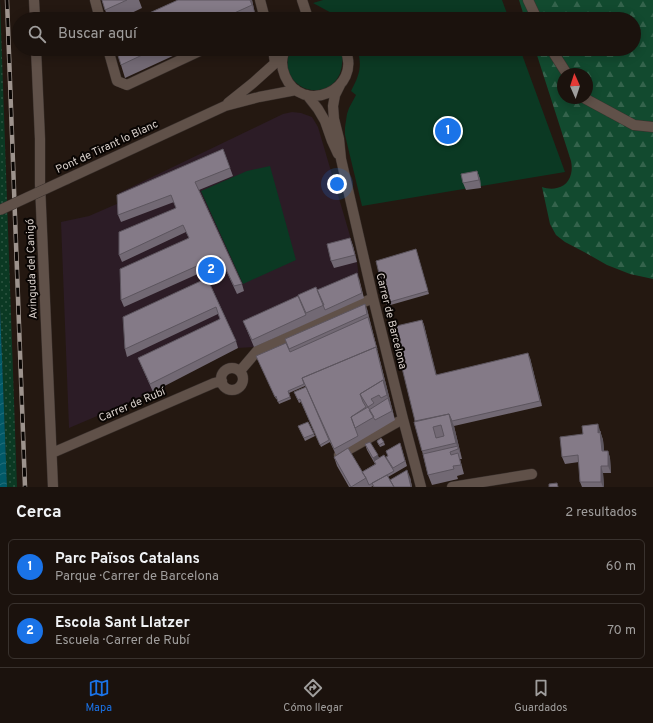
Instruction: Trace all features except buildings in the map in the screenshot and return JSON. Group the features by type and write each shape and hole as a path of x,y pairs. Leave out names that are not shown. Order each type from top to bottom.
{"street":[{"path":"34,0 35,12"},
{"path":"95,0 98,12"},
{"path":"260,0 263,12"},
{"path":"528,0 534,12"},
{"path":"304,1 306,12"},
{"name":"Avinguda del Canigó","path":"36,56 40,139 40,184 53,487"},
{"path":"110,56 117,81 127,85 189,56"},
{"path":"274,56 275,63"},
{"path":"225,106 253,83 281,56"},
{"path":"284,56 282,66 284,75 296,90 307,95 319,96 325,95 340,85"},
{"name":"Carrer de Barcelona","path":"348,56 346,76 340,85 333,106 334,119 339,139 341,159 403,419 412,468 421,487"},
{"path":"555,56 563,68"},
{"path":"225,106 259,97 296,90"},
{"name":"Carrer de Barcelona","path":"307,95 325,121 332,141 341,159"},
{"path":"593,103 634,125 653,127"},
{"name":"Pont de Tirant lo Blanc","path":"0,210 225,106"},
{"path":"240,371 257,351 373,298"},
{"path":"232,368 236,369 242,374 243,380 237,388 227,388 222,381 222,375 226,370 232,368"},
{"name":"Carrer de Rubí","path":"52,453 214,383 222,381"},
{"path":"335,457 403,419"},
{"path":"452,487 532,474"}],"shaded area":[{"path":"292,112 301,113 312,117 318,127 353,246 359,278 319,295 254,347 238,348 130,402 69,428 61,222 89,216 119,203 119,193 283,114"}],"green space":[{"path":"0,0 17,487 7,487 0,306"},
{"path":"323,0 502,0 506,12 330,12 313,3"},
{"path":"519,0 653,0 653,279 630,274 607,265 565,242 556,235 550,224 542,187 551,189 563,185 569,179 572,166 537,56 641,56 641,12 523,12"},
{"path":"289,56 342,56 343,58 340,74 335,82 320,90 311,90 302,87 295,82 288,70"},
{"path":"359,56 523,56 565,172 362,206 345,135 347,114 356,95 351,91 359,71"},
{"path":"270,166 296,260 243,284 201,191 247,171"}],"water":[{"path":"0,306 7,487 0,487"}],"railway":[{"path":"7,0 25,487"}],"place":[{"name":"Parc Països Catalans","path":"448,131"},
{"name":"Escola Sant Llatzer","path":"211,270"}]}
